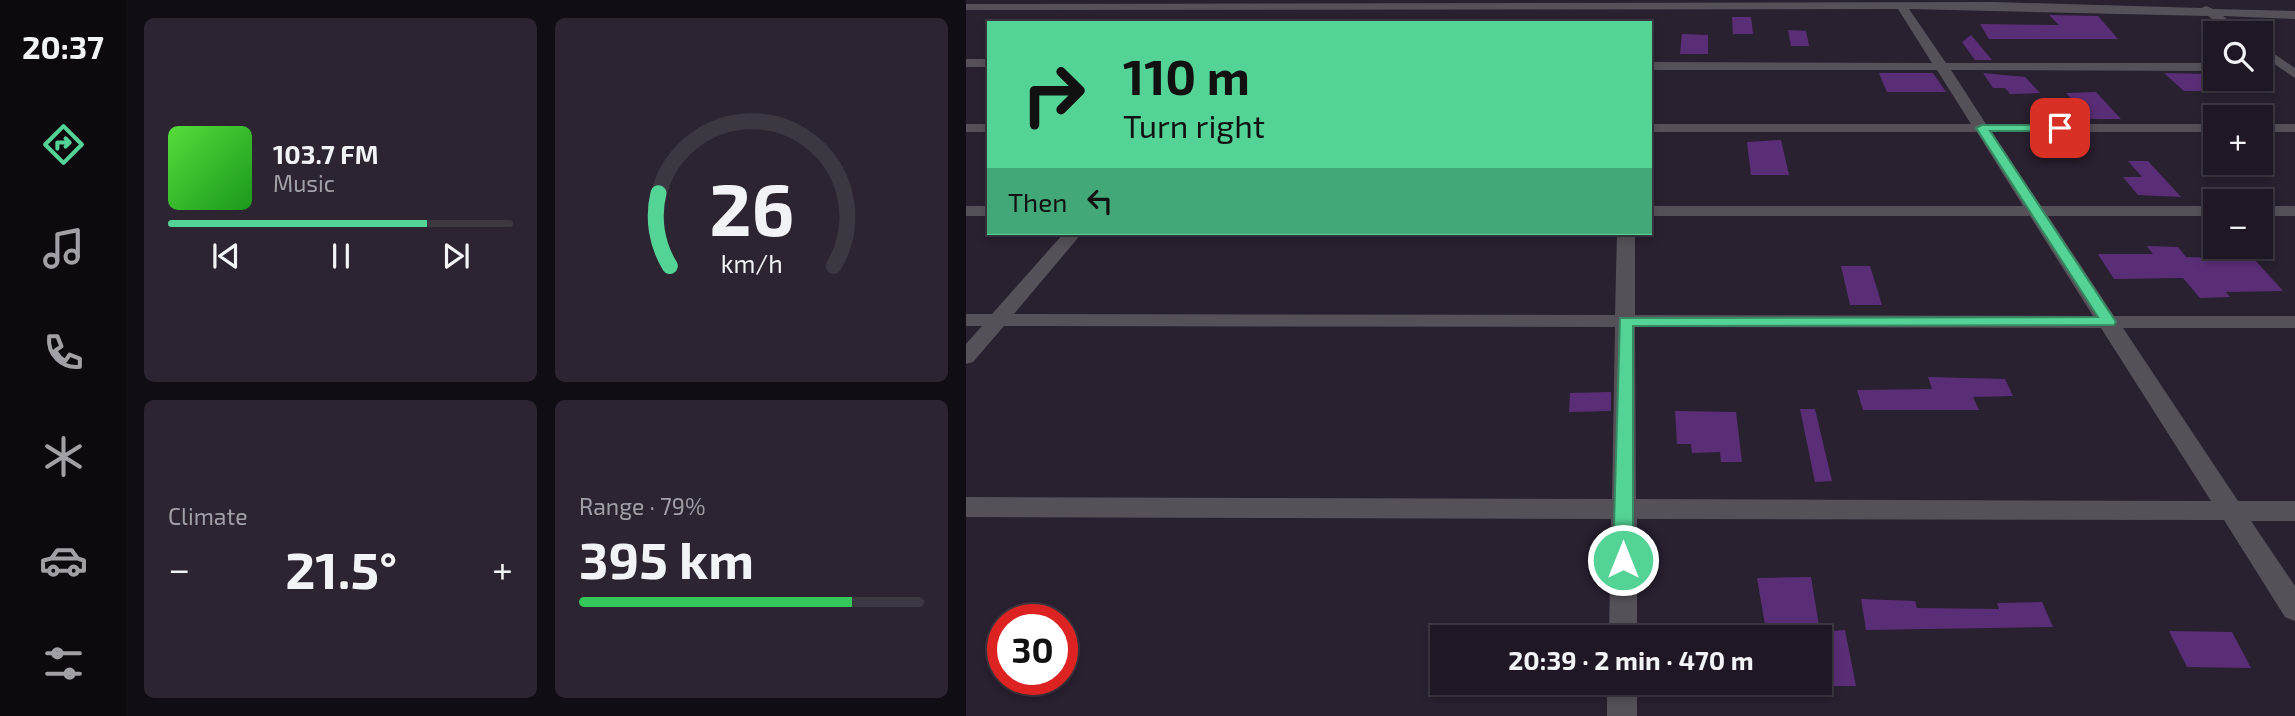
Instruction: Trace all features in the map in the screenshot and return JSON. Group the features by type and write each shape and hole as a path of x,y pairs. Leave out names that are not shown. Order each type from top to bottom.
{"street":[{"path":"2189,0 2223,21"},
{"path":"966,7 1628,4 2208,10 2295,15"},
{"path":"1902,6 2295,609"},
{"path":"1256,21 1267,7"},
{"path":"2273,57 2292,70"},
{"path":"966,63 987,63"},
{"path":"1652,65 2203,67"},
{"path":"2273,69 2292,70"},
{"path":"966,128 987,128"},
{"path":"1652,128 2203,128"},
{"path":"2273,128 2295,128"},
{"path":"966,211 987,211"},
{"path":"1652,211 2203,211"},
{"path":"2273,211 2295,211"},
{"path":"966,357 1071,235"},
{"path":"1623,625 1626,235"},
{"path":"966,320 2295,322"},
{"path":"966,507 2295,511"},
{"path":"1622,695 1622,716"}],"building":[{"path":"2049,15 2098,16 2118,39 1989,39 1980,24 2059,25"},
{"path":"1732,17 1751,17 1753,34 1733,34"},
{"path":"1788,30 1806,31 1809,46 1791,46"},
{"path":"1682,34 1708,35 1708,54 1680,54"},
{"path":"1971,35 1992,60 1975,60 1962,42"},
{"path":"1879,73 1933,73 1946,92 1887,92"},
{"path":"1983,73 2025,77 2040,93 2010,94 2005,88 1993,88"},
{"path":"2164,73 2203,74 2203,91 2184,91"},
{"path":"2096,92 2121,119 2090,119 2066,93"},
{"path":"1781,140 1789,175 1751,175 1747,142"},
{"path":"2128,161 2148,161 2181,197 2138,195 2123,177 2142,177"},
{"path":"2147,246 2178,247 2186,257 2254,259 2283,291 2226,292 2230,297 2200,298 2183,278 2114,279 2098,254 2153,254"},
{"path":"1841,266 1870,266 1882,305 1850,305"},
{"path":"1928,377 2005,379 2013,396 1973,397 1979,410 1863,410 1857,390 1932,389"},
{"path":"1611,392 1611,411 1569,412 1570,393"},
{"path":"1800,409 1815,409 1832,481 1815,482"},
{"path":"1675,411 1736,412 1742,462 1721,462 1720,452 1692,453 1691,444 1677,444"},
{"path":"1811,577 1819,625 1765,625 1757,578"},
{"path":"1861,599 1915,601 1917,608 1999,609 1997,603 2042,602 2053,627 1866,630"},
{"path":"1845,630 1856,686 1832,686 1832,631"},
{"path":"2169,631 2232,632 2251,668 2187,667"}],"route":[{"path":"1623,560 1625,321 2108,322 1982,128 2060,128"}]}
